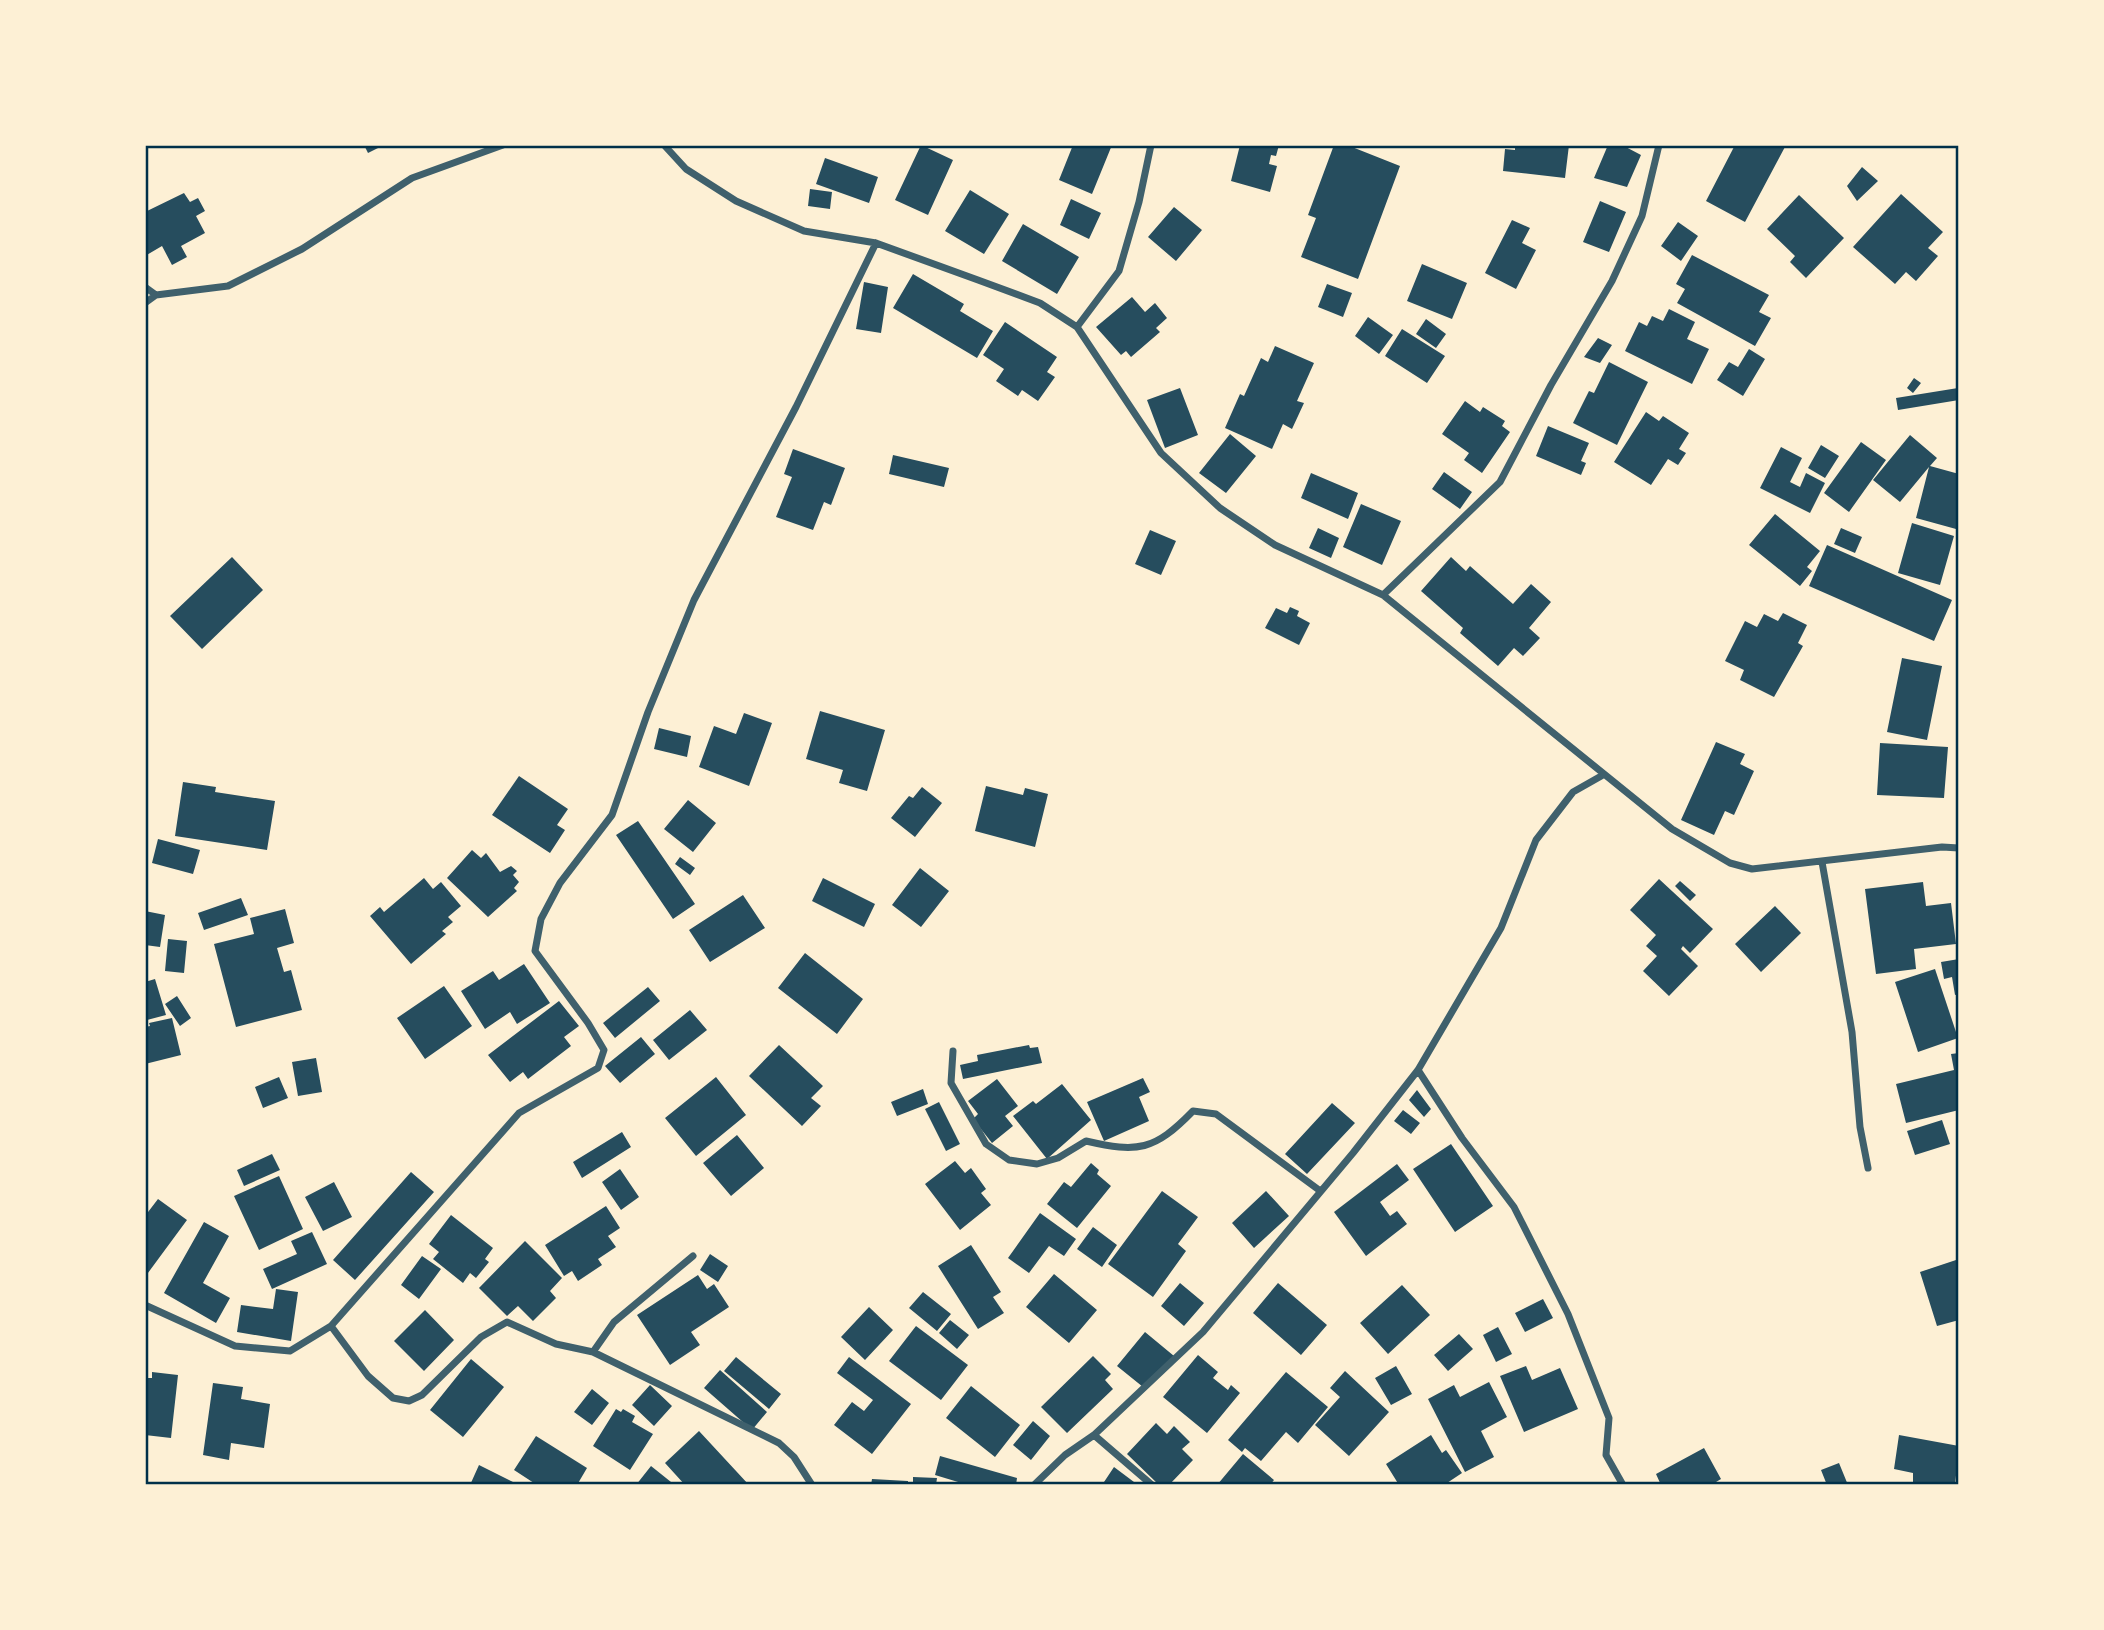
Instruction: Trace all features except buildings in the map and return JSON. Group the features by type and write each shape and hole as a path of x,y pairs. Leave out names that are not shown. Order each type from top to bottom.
{"street":[{"path":"145,303 156,295 228,286 302,249 412,178 503,145"},
{"path":"664,145 686,169 736,201 804,231 876,243 1040,303 1077,327 1161,453 1210,500 1275,545 1382,595 1672,829 1730,863 1752,869 1942,847 1959,848"},
{"path":"1077,327 1119,271 1139,202 1151,145"},
{"path":"1382,595 1500,482 1551,385 1612,281 1642,216 1659,145"},
{"path":"145,1305 235,1346 290,1351 331,1326 519,1113 598,1068 604,1050 588,1023 535,951 541,919 560,883 612,815 648,712 694,600 796,407 876,243"},
{"path":"145,287 156,295"},
{"path":"1034,1485 1065,1455 1094,1434 1203,1332 1418,1070 1501,928 1536,839 1573,792 1603,775"},
{"path":"1822,862 1852,1032 1860,1127 1868,1168"},
{"path":"953,1051 951,1083 986,1144 1009,1160 1037,1164 1058,1158 1086,1141 1126,1150 1152,1146 1175,1130 1193,1111 1216,1114 1319,1191"},
{"path":"1418,1070 1462,1138 1514,1207 1568,1314 1609,1418 1606,1455 1623,1485"},
{"path":"593,1352 614,1322 693,1256"},
{"path":"331,1326 382,1390 393,1398 409,1401 422,1395 481,1336 507,1322 556,1344 593,1352 779,1443 794,1457 812,1485"},
{"path":"1094,1434 1152,1485"}]}
